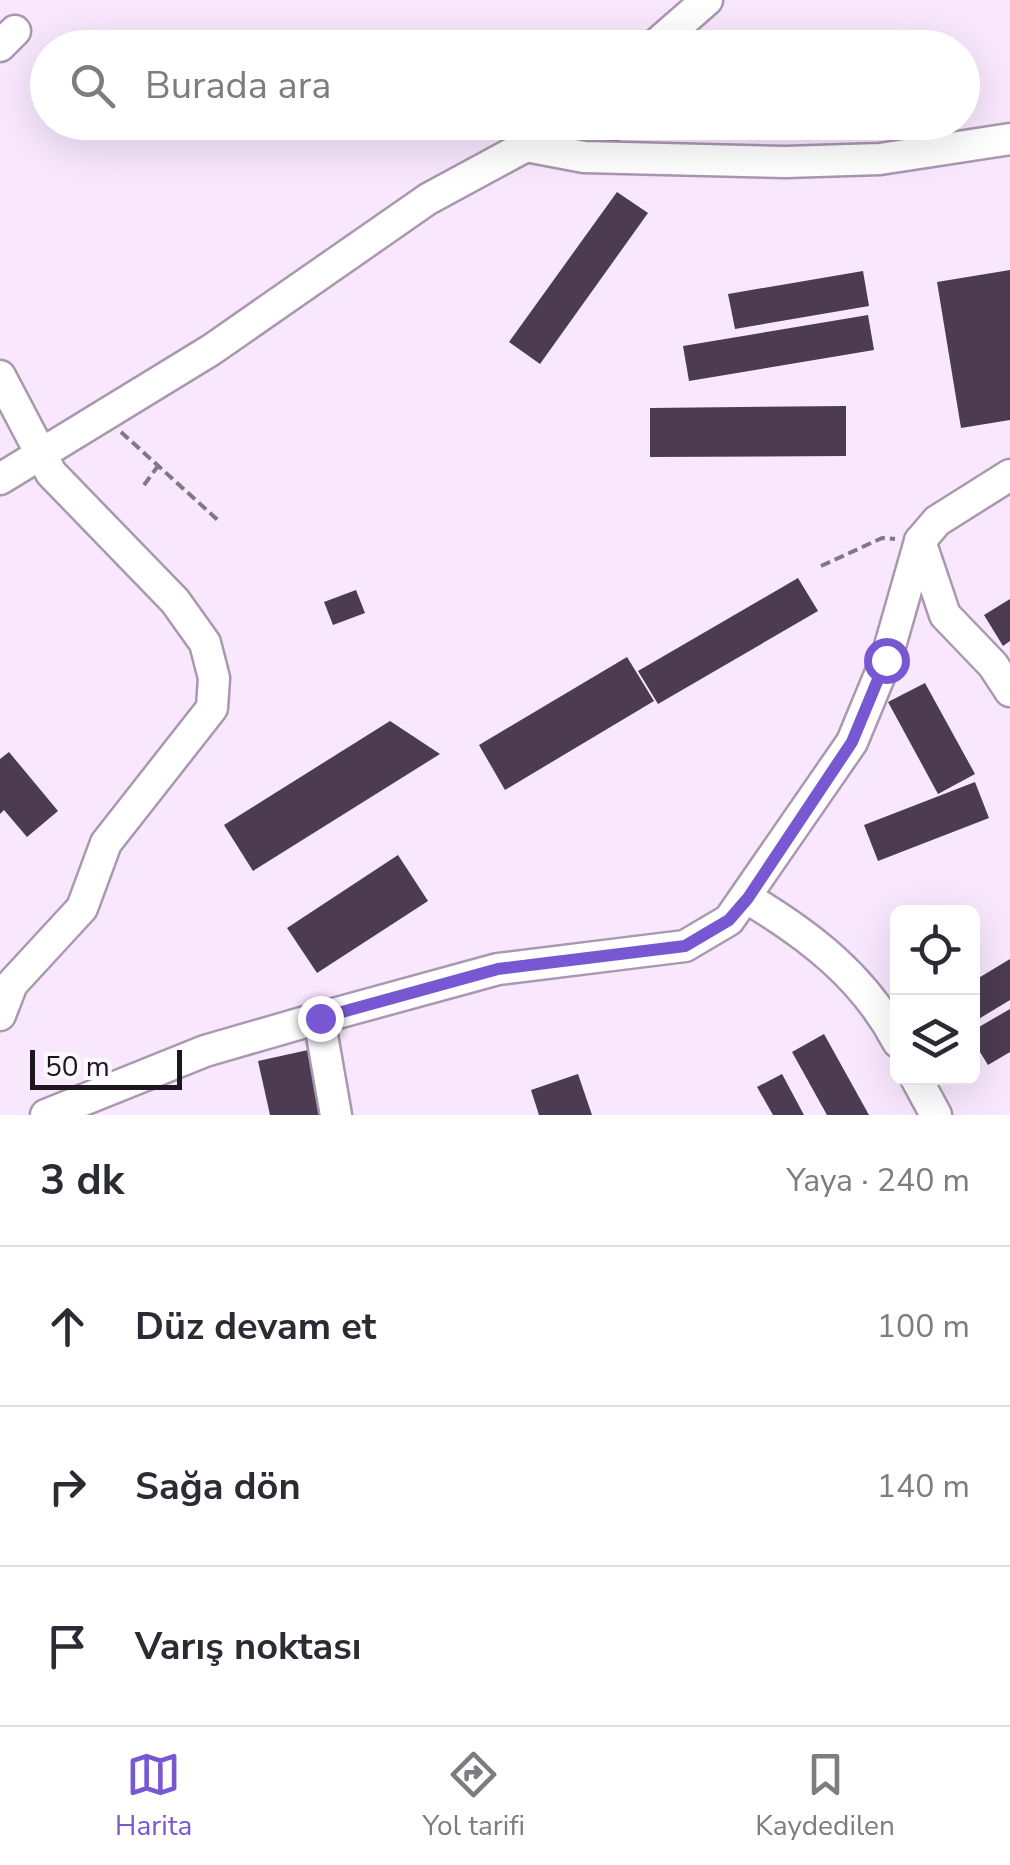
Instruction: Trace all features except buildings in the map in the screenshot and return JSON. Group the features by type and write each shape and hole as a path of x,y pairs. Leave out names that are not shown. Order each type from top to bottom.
{"street":[{"path":"673,30 707,0"},
{"path":"526,146 584,157 786,162 880,159 1010,139"},
{"path":"0,480 210,350 428,199 534,140"},
{"path":"0,376 52,474 175,600 205,643 214,678 212,708 106,843 82,908 12,984 0,1016"},
{"path":"54,1114 205,1051 498,969 685,946 729,920 748,898 852,742 886,660 920,541 937,521 1010,475"},
{"path":"920,541 945,615 993,665 1010,692"},
{"path":"748,898 798,928 848,972 890,1031"},
{"path":"320,1018 336,1115"},
{"path":"920,1085 936,1115"}],"path":[{"path":"103,416 220,522"},
{"path":"144,485 158,466"},
{"path":"821,566 882,538 920,541"}],"route":[{"path":"320,1018 498,969 685,946 729,920 748,898 852,742 886,660"}]}
